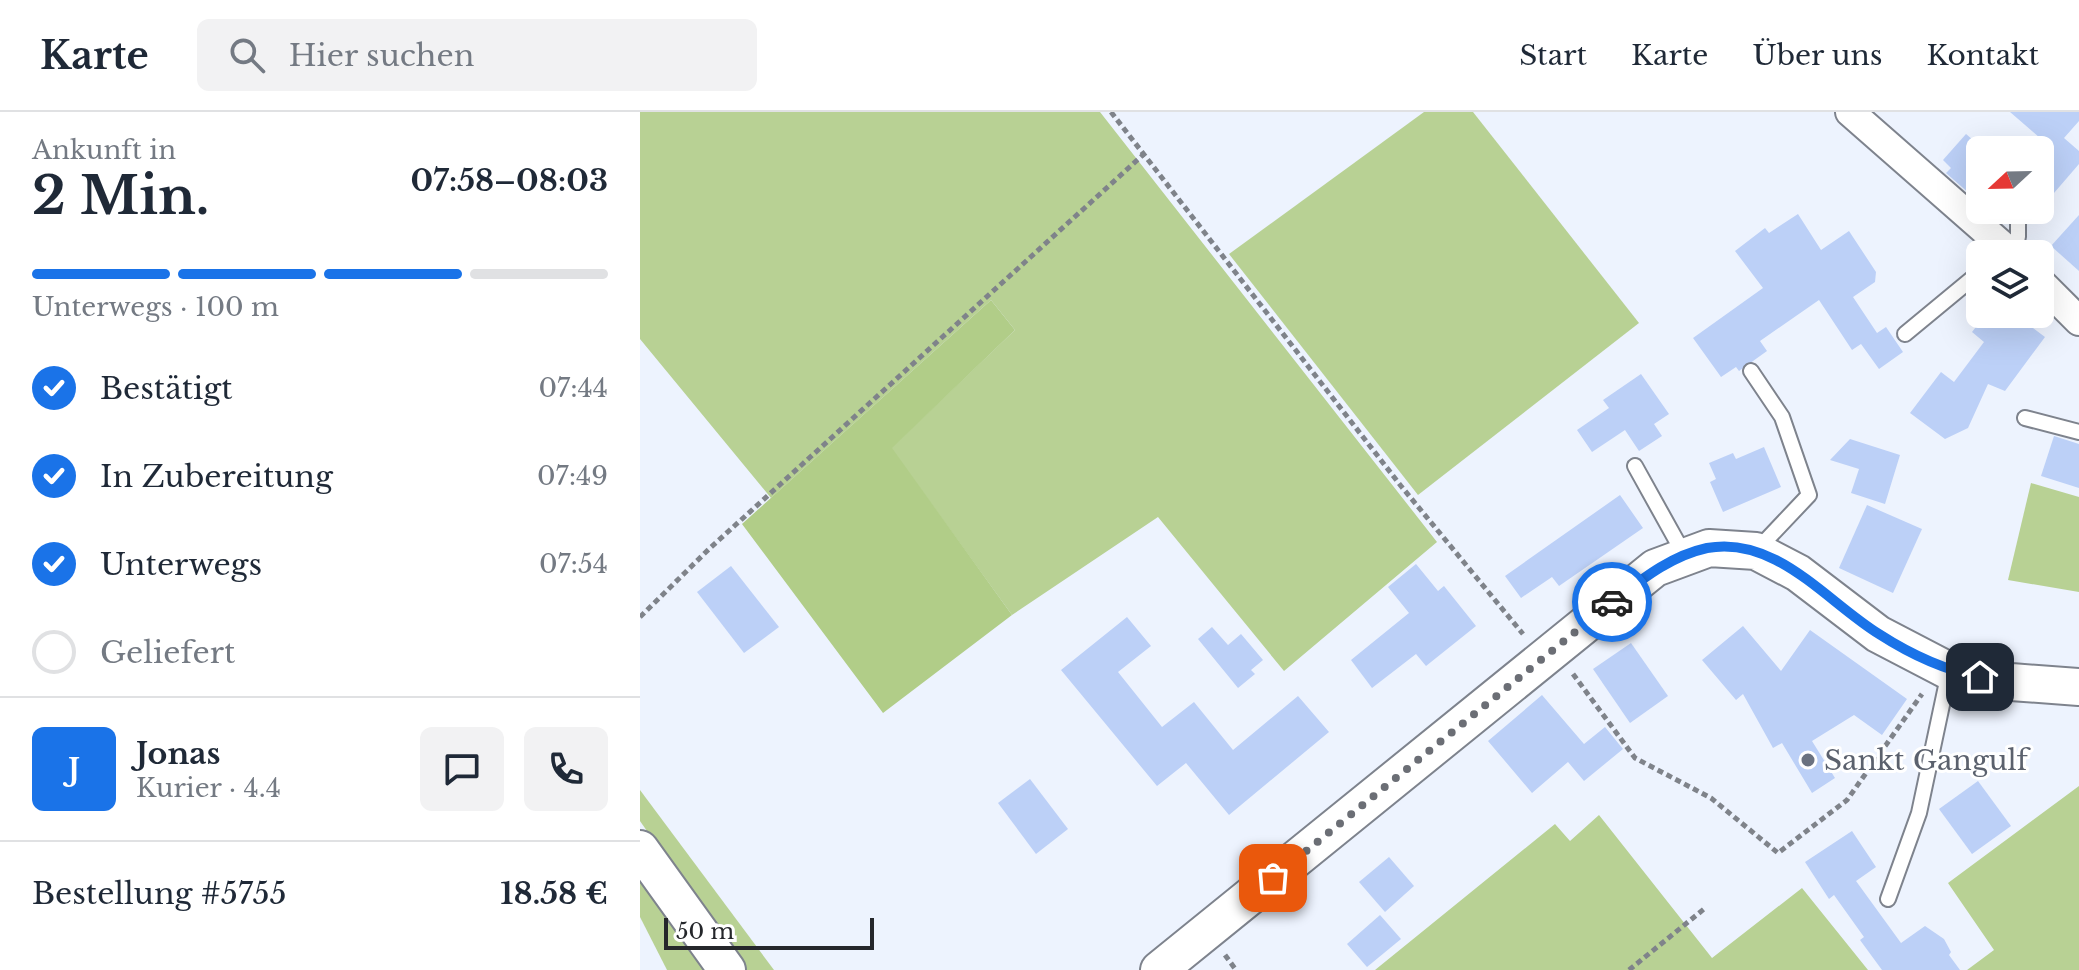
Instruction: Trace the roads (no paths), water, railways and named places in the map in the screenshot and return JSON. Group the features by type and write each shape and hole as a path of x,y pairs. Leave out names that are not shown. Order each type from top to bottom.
{"street":[{"path":"1850,112 1994,240"},
{"path":"2054,296 2079,321"},
{"path":"1159,970 1547,652 1655,568 1709,548 1756,551 1798,573 1878,634 1944,669 2011,682 2079,687"},
{"path":"640,849 727,970"}],"lane":[{"path":"1905,334 1966,284"},
{"path":"1751,371 1782,417 1809,495 1756,551"},
{"path":"2025,418 2079,432"},
{"path":"1635,466 1685,557"},
{"path":"1888,899 1919,813 1944,669"}],"place":[{"name":"Sankt Gangulf","path":"1808,760"}]}
